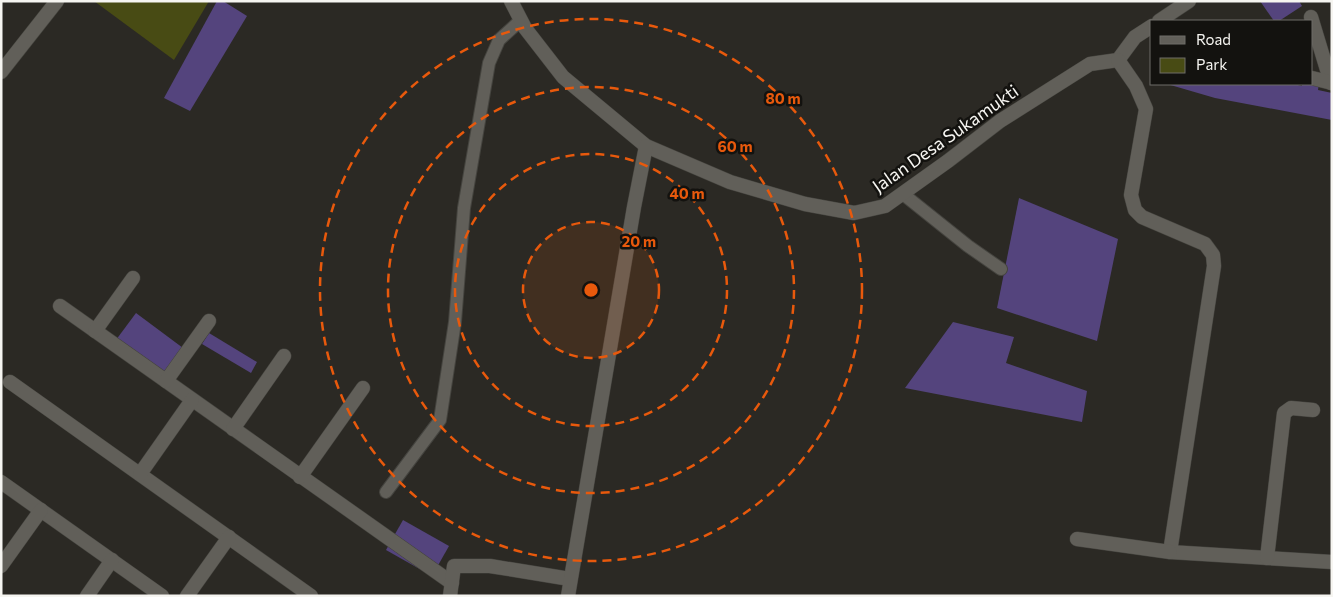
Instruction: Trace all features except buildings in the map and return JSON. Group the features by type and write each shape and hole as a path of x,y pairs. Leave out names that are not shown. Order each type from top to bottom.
{"street":[{"path":"1,72 57,1"},
{"path":"1160,20 1189,1"},
{"name":"Jalan Desa Sukamukti","path":"517,8 525,28 563,77 646,146 730,182 805,204 854,213 885,206 1000,121 1090,64 1118,60"},
{"path":"1313,24 1331,83"},
{"path":"1150,27 1136,37 1118,60 1136,86 1146,109 1132,194 1135,210 1142,217 1204,244 1213,255 1214,266 1170,552"},
{"path":"1136,37 1150,40"},
{"path":"1313,78 1331,83"},
{"path":"568,596 632,217 646,146"},
{"path":"95,331 133,278"},
{"path":"60,306 300,477 451,589 454,566 490,566 570,579"},
{"path":"166,381 209,321"},
{"path":"233,429 284,356"},
{"path":"10,382 311,596"},
{"path":"300,477 363,388"},
{"path":"140,474 192,400"},
{"path":"1267,558 1284,413 1291,408 1313,410"},
{"path":"1,482 162,596"},
{"path":"1,566 41,510"},
{"path":"187,596 229,537"},
{"path":"1077,539 1170,552 1332,562"},
{"path":"87,596 112,560"}],"lane":[{"path":"386,492 440,420 456,322 464,208 489,63 499,40 517,8"},
{"path":"903,194 968,246 1002,269"}],"green space":[{"path":"94,1 209,1 174,60"}]}
